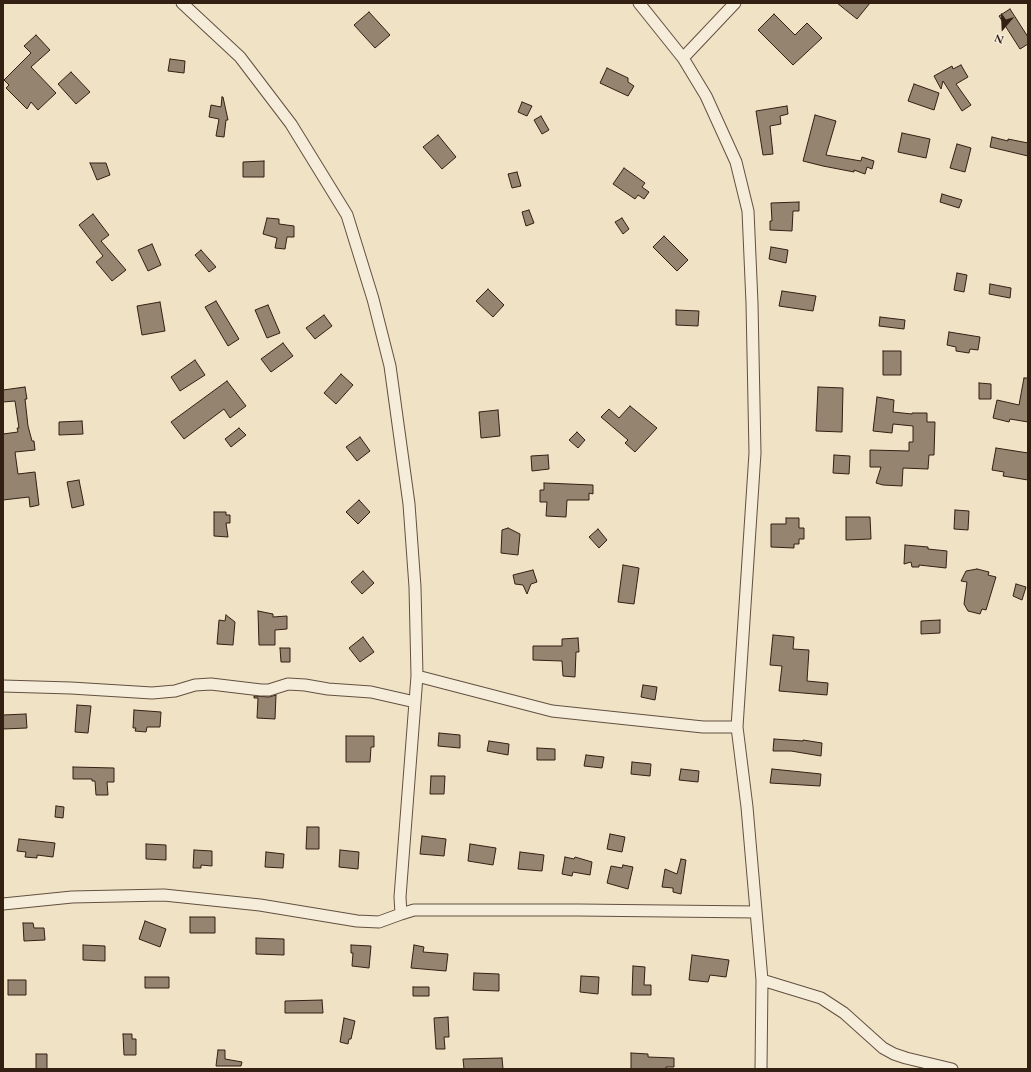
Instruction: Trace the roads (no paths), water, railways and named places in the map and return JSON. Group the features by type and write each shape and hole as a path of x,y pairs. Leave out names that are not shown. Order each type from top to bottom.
{"street":[{"path":"182,3 240,57 291,124 347,215 390,366 409,504 415,587 417,676 400,897 401,914"},
{"path":"639,3 682,58 706,96 733,156 748,211 752,303 755,453 737,727 747,807 762,980 761,1069"},
{"path":"682,58 735,3"},
{"path":"417,676 552,711 703,727 737,727"},
{"path":"3,686 71,688 152,694 175,691 195,685 211,684 255,690 269,690 288,684 371,692 415,702"},
{"path":"3,904 72,897 164,895 260,905 357,921 379,922 414,910 756,912"},
{"path":"762,980 821,998 844,1013 883,1048 894,1054 952,1069"}]}
